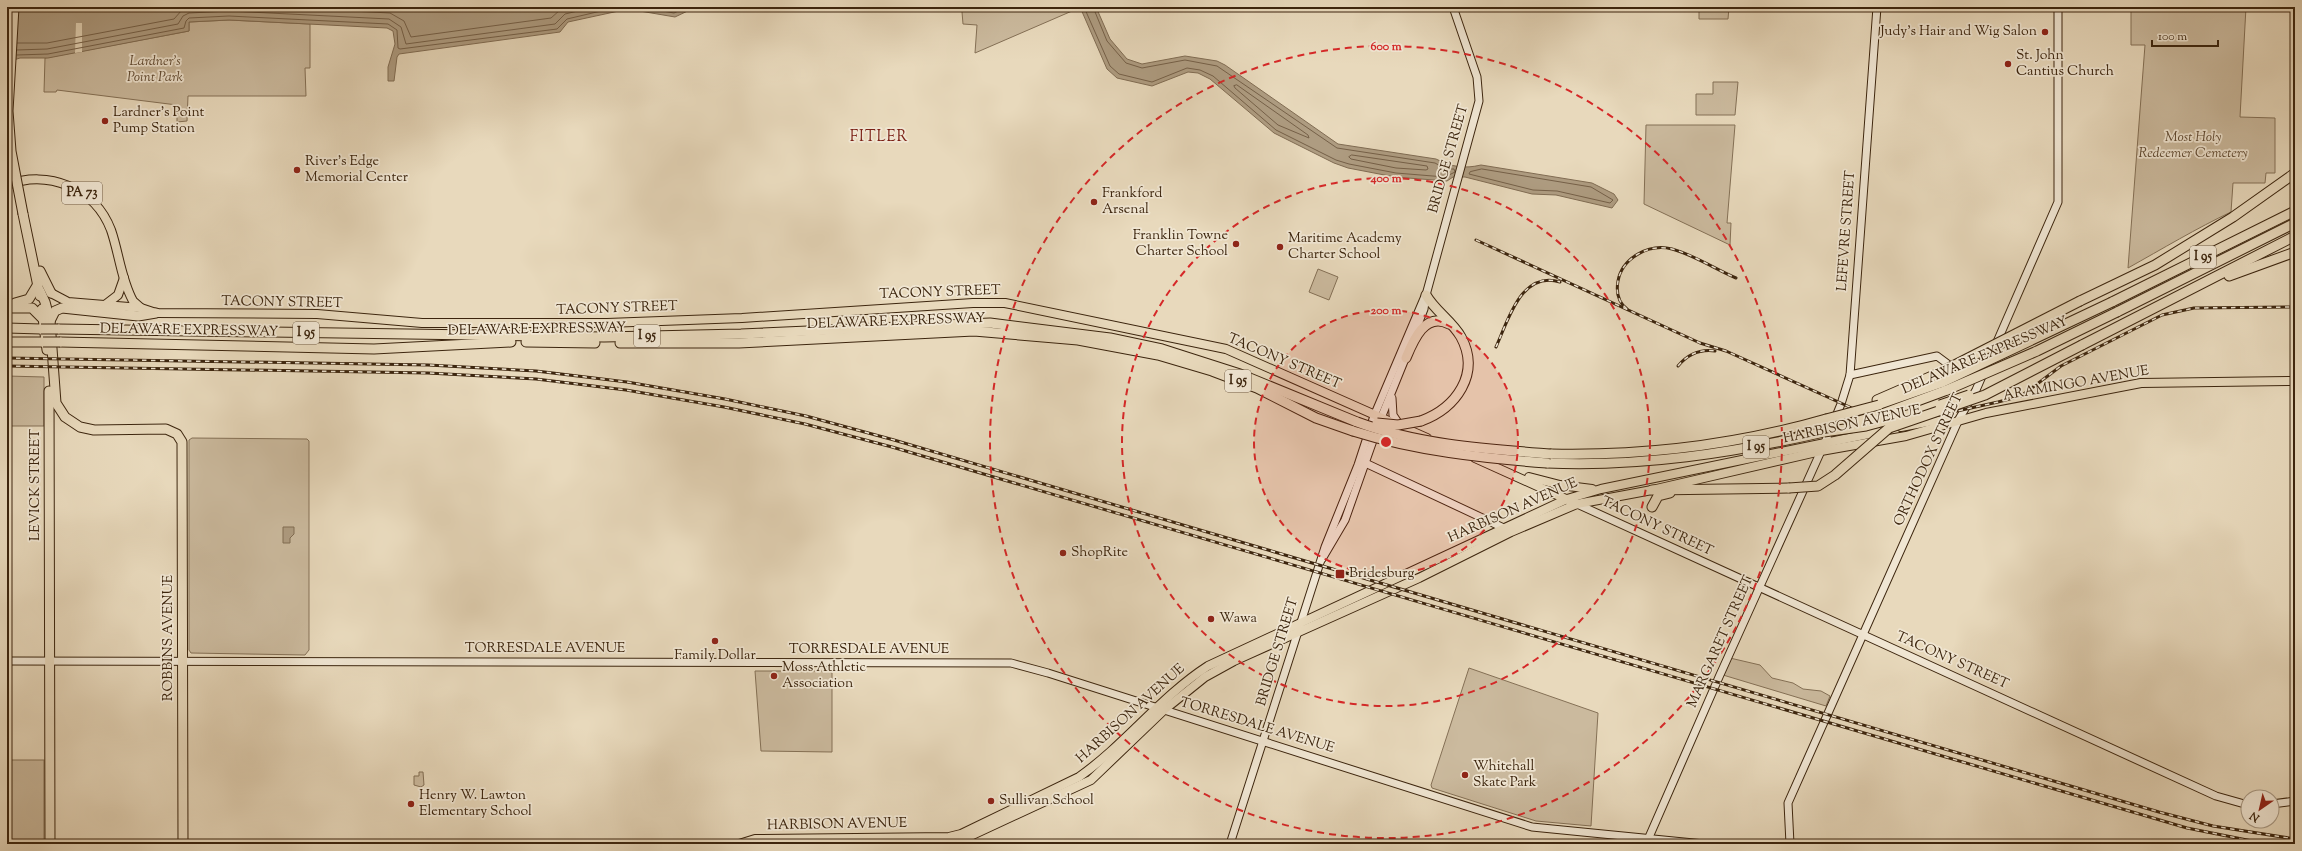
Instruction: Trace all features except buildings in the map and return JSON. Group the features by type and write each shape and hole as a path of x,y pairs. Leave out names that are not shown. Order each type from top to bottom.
{"highway":[{"path":"14,7 8,111 12,159 29,246 43,281 51,293"},
{"path":"1878,402 2156,265 2233,217 2295,172"},
{"name":"DELAWARE EXPRESSWAY","path":"7,328 45,323 58,329 554,339 740,339 907,330 974,331 1108,341 1212,371 1257,388 1316,418 1354,431 1411,446 1460,455 1547,463 1622,464 1688,458 1736,451 1824,432 1882,414 1945,386 2295,211"},
{"name":"DELAWARE EXPRESSWAY","path":"1878,402 1945,386 2037,351 2295,223"},
{"path":"1652,490 1789,488 1818,486 1835,475 1889,428 1985,395 2295,236"},
{"name":"LEVICK STREET","path":"29,246 39,287 48,352 50,432 50,844"},
{"path":"2164,304 2238,272 2295,252"},
{"path":"7,303 27,300 39,287"},
{"path":"1357,420 1398,425 1421,421 1443,410 1454,401 1465,384 1468,366 1465,348 1460,336 1431,304 1426,295"},
{"path":"7,308 32,308 38,312 45,323 55,311 64,308 138,316 156,314"},
{"path":"1406,358 1417,334 1428,323 1440,321 1452,326"},
{"name":"LEVICK STREET","path":"45,323 54,352 55,398 58,408 64,417 73,424 94,430 166,429 177,434"},
{"name":"DELAWARE EXPRESSWAY","path":"7,342 374,349 554,339"},
{"name":"DELAWARE EXPRESSWAY","path":"1119,344 1204,361 1314,406 1357,420"},
{"path":"1824,432 1866,426 1932,408 1992,386 2082,345"},
{"name":"I 95","path":"1357,420 1426,440 1502,450 1550,454 1613,454 1707,446 1770,434 1826,420 1878,402"},
{"name":"ROBBINS AVENUE","path":"177,434 182,442 183,449 183,844"},
{"path":"1652,507 1656,498 1662,494 1694,490"}],"main road":[{"name":"PA 73","path":"7,185 28,179 44,179 60,182 81,193 98,209 110,228 124,276"},
{"path":"104,305 118,296 124,276"},
{"path":"124,276 130,296 141,308"},
{"path":"51,293 68,302 141,308 156,314"},
{"name":"TACONY STREET","path":"156,314 317,314 422,323 602,323 742,318 997,302 1226,349 1377,417 1510,472 1577,504"},
{"name":"ARAMINGO AVENUE","path":"1959,420 2141,383 2295,381"},
{"name":"HARBISON AVENUE","path":"1160,709 1205,677 1298,631 1419,578 1512,532 1577,504 1652,490 1949,418 1959,420"},
{"name":"HARBISON AVENUE","path":"953,844 1091,780 1099,768 1160,709 1185,681 1208,666 1503,528 1567,499 1600,489 1823,448"},
{"path":"1510,472 1567,487 1600,489"},
{"name":"HARBISON AVENUE","path":"739,844 755,839 949,837 961,834 1099,768"},
{"path":"1079,777 1091,780"}],"street":[{"name":"BRIDGE STREET","path":"1377,417 1394,388 1424,309 1426,295 1452,196 1479,101 1477,77 1453,7"},
{"name":"LEFEVRE STREET","path":"1823,448 1841,404 1850,375 1878,7"},
{"name":"ORTHODOX STREET","path":"1790,844 1788,803 1959,420 1976,390 2058,202 2058,7"},
{"name":"BRIDGE STREET","path":"1230,844 1325,547 1362,462 1377,417 1419,306 1426,295"},
{"path":"1850,375 1937,356 1964,376 1976,390"},
{"path":"1394,388 1391,401 1392,412 1401,427"},
{"name":"MARGARET STREET","path":"1648,841 1759,588 1823,448"},
{"path":"1362,462 1512,532"},
{"name":"TACONY STREET","path":"1577,504 1863,636 2114,748 2216,796 2240,802"},
{"name":"TORRESDALE AVENUE","path":"7,661 1011,663 1026,666 1532,827 1648,841 1704,844"},
{"path":"2280,803 2295,801"}],"green space":[{"path":"957,7 1071,7 1072,11 975,53 977,25 963,24 962,12"},
{"path":"1699,7 1729,7 1728,19 1699,19"},
{"name":"Most Holy Redeemer Cemetery","path":"2131,7 2246,7 2240,117 2275,118 2275,173 2266,173 2265,183 2233,183 2231,212 2128,268 2145,45 2131,45"},
{"name":"Lardner's Point Park","path":"229,20 310,24 310,68 305,68 306,96 188,96 187,121 177,122 177,105 57,90 56,92 44,92 45,58 189,31 189,22"},
{"path":"1713,82 1738,82 1735,115 1696,115 1696,94 1713,94"},
{"path":"1646,125 1735,125 1727,223 1731,223 1730,245 1644,204"},
{"path":"1318,269 1338,277 1329,300 1309,292"},
{"path":"7,376 44,377 44,426 7,426"},
{"path":"192,438 307,439 309,441 309,650 305,655 191,653 189,650 189,440"},
{"path":"1730,658 1760,665 1772,678 1793,683 1803,689 1821,691 1830,696 1826,706 1723,675"},
{"path":"1469,668 1598,713 1591,826 1536,821 1432,788 1431,785"},
{"path":"755,671 829,671 832,673 832,752 761,751"},
{"path":"7,760 44,760 44,844 7,844"},
{"path":"419,772 423,772 424,785 421,787 414,785 414,776 419,776"}],"water":[{"path":"7,7 696,7 675,17 628,9 568,22 560,32 399,54 397,57 394,81 388,81 388,67 395,44 393,31 387,28 229,20 189,22 189,31 48,58 20,58 7,62"},
{"path":"1080,7 1096,7 1110,39 1127,59 1142,64 1185,56 1217,61 1225,65 1338,144 1436,159 1447,164 1458,166 1469,167 1481,165 1592,183 1614,194 1618,200 1612,208 1556,195 1532,194 1465,177 1453,177 1447,181 1395,177 1348,168 1334,163 1274,133 1210,79 1198,73 1188,72 1152,86 1117,78 1107,69"},
{"path":"283,527 294,527 294,534 290,538 290,543 283,543"}],"pier":[{"path":"76,23 82,23 82,52 75,53"}],"railway":[{"path":"1476,240 1700,343 1726,351 1873,417 1894,421 1912,421 2021,396 2061,366 2162,315 2194,308 2295,307"},
{"path":"1627,309 1620,300 1617,289 1618,281 1625,265 1631,259 1646,250 1654,248 1672,249 1696,258 1736,278"},
{"path":"1496,347 1511,312 1526,290 1535,283 1547,280 1560,282"},
{"path":"1678,366 1690,355 1704,351 1715,351"},
{"path":"7,358 428,365 536,371 627,382 725,399 806,416 894,440 2159,812 2213,826 2295,839"},
{"path":"7,366 428,373 536,379 626,390 724,407 805,424 892,447 2187,828 2267,844"}],"place":[{"name":"Judy's Hair and Wig Salon","path":"2045,32"},
{"name":"St. John Cantius Church","path":"2008,64"},
{"name":"Lardner's Point Pump Station","path":"105,121"},
{"name":"River's Edge Memorial Center","path":"297,170"},
{"name":"Frankford Arsenal","path":"1094,202"},
{"name":"Franklin Towne Charter School","path":"1236,244"},
{"name":"Maritime Academy Charter School","path":"1280,247"},
{"name":"ShopRite","path":"1063,553"},
{"name":"Bridesburg","path":"1340,574"},
{"name":"Wawa","path":"1211,619"},
{"name":"Family Dollar","path":"715,641"},
{"name":"Moss Athletic Association","path":"774,676"},
{"name":"Whitehall Skate Park","path":"1465,775"},
{"name":"Sullivan School","path":"991,801"},
{"name":"Henry W. Lawton Elementary School","path":"411,804"}],"district":[{"name":"FITLER","path":"879,137"}]}
